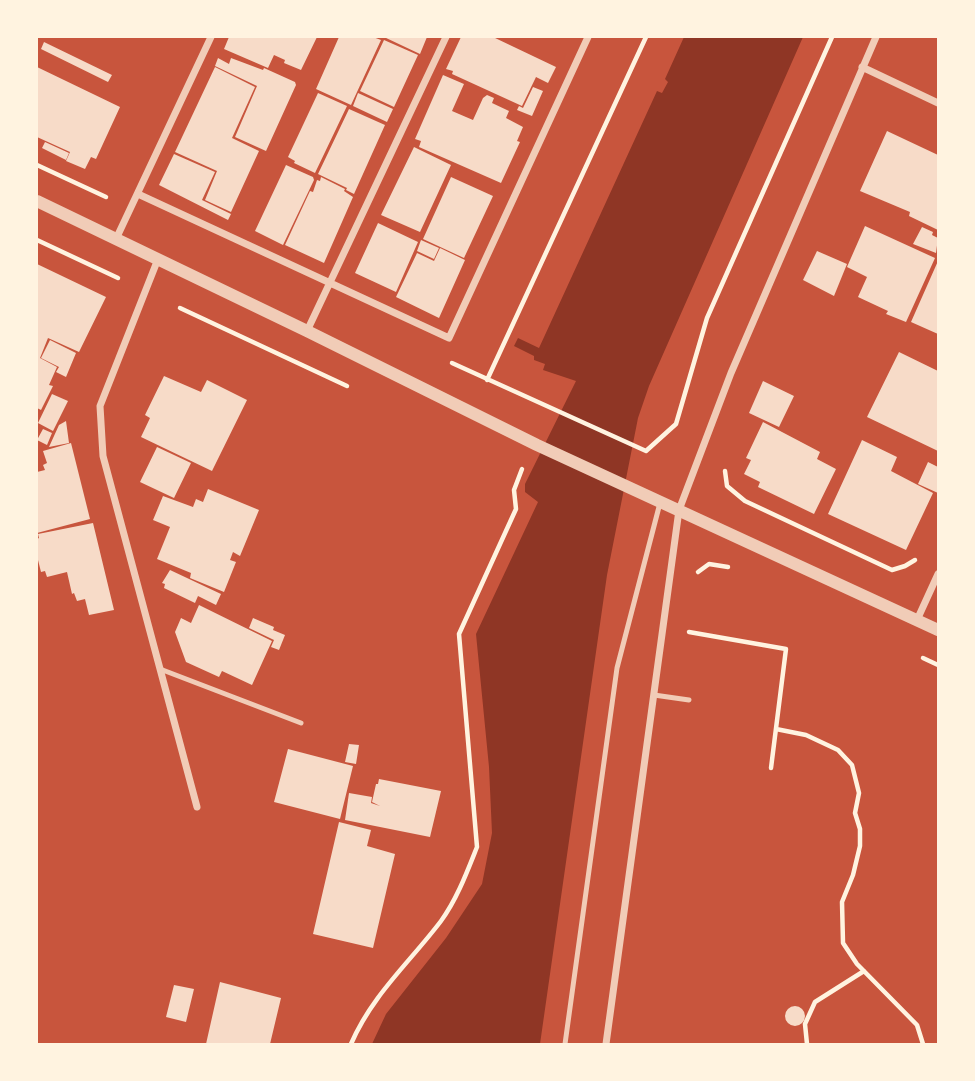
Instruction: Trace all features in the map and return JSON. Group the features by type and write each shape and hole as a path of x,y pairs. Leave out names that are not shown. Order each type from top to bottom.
{"street":[{"path":"116,239 211,37"},
{"path":"307,331 446,37"},
{"path":"138,194 449,338 588,37"},
{"path":"606,1044 679,510 731,373 876,37"},
{"path":"862,67 938,103"},
{"path":"37,201 537,445 938,630"},
{"path":"158,259 100,406 103,456 197,807"},
{"path":"917,620 938,574"}],"lane":[{"path":"565,1044 617,668 660,502"},
{"path":"160,669 301,723"},
{"path":"654,695 690,700"}],"path":[{"path":"487,380 646,37"},
{"path":"554,411 646,451 676,424 707,318 832,37"},
{"path":"37,165 106,197"},
{"path":"37,240 118,278"},
{"path":"351,1044 372,1004 442,920 465,878 477,847 459,634 516,509 514,489 522,468"},
{"path":"725,471 727,486 746,502 892,570 922,556"},
{"path":"716,484 733,492"},
{"path":"696,558 709,564"},
{"path":"664,628 786,649 771,768"},
{"path":"776,729 806,735 838,750 852,765 859,793 855,813 860,829 860,846 853,875 842,902 843,943 864,971 917,1025 923,1044"},
{"path":"807,1044 804,1024 815,1002 864,971"}],"shaded area":[{"path":"684,37 803,37 649,386 638,418 607,575 540,1044 372,1044 386,1014 446,938 482,884 492,833 489,767 476,634 538,502 525,492 525,484 576,381 543,370 545,364 514,346 518,338 539,348 657,91 662,93 668,82 665,79"}],"building":[{"path":"229,37 317,37 301,70 284,63 285,60 274,55 268,68 224,49"},
{"path":"339,37 373,37 381,40 351,105 316,89"},
{"path":"384,37 427,37 420,54"},
{"path":"461,37 493,37 556,67 548,83 536,77 522,106 446,69"},
{"path":"384,40 418,55 394,107 360,91"},
{"path":"44,42 112,75 108,82 41,49"},
{"path":"218,58 229,64 231,58 263,70 264,68 295,82 266,151 235,137 257,86 215,66"},
{"path":"37,67 120,107 96,159 91,157 85,169 66,161 70,152 37,137"},
{"path":"215,67 255,87 232,138 259,151 231,212 205,200 217,171 175,152"},
{"path":"443,75 464,84 452,111 473,120 487,95 494,98 492,103 509,111 506,118 523,127 517,141 520,142 501,183 419,147 421,141 415,139"},
{"path":"533,87 543,91 532,116 517,110 519,106 523,108"},
{"path":"318,93 347,106 315,173 294,163 295,161 288,157"},
{"path":"358,93 393,109 387,122 353,106"},
{"path":"349,109 385,125 354,194 318,174"},
{"path":"887,131 938,155 938,230 909,216 910,212 860,191"},
{"path":"45,142 69,153 66,160 42,148"},
{"path":"414,147 451,165 420,232 381,215"},
{"path":"174,154 215,172 202,200 231,214 228,220 159,185"},
{"path":"286,165 313,177 314,180 283,245 255,231"},
{"path":"321,177 345,189 344,191 353,197 324,263 285,245 310,191 313,192 317,180 320,181"},
{"path":"451,177 493,196 464,258 423,239"},
{"path":"378,223 418,242 396,292 355,273"},
{"path":"865,226 935,258 906,322 886,314 888,311 858,297 867,277 847,267"},
{"path":"922,227 933,232 932,235 938,238 936,253 913,244"},
{"path":"421,240 439,248 434,259 417,251"},
{"path":"440,248 465,260 439,318 396,297 417,253 434,261"},
{"path":"817,251 847,264 834,296 803,280"},
{"path":"938,261 938,334 911,322"},
{"path":"37,264 106,297 79,352 48,338 40,358 57,367 49,385 53,386 41,410 37,408"},
{"path":"50,340 76,353 66,377 56,372 59,367 41,358"},
{"path":"899,352 938,371 938,451 867,417"},
{"path":"164,376 201,392 207,380 247,400 212,471 141,437 150,418 145,415"},
{"path":"763,381 794,396 779,427 749,413"},
{"path":"52,394 68,401 53,431 38,423"},
{"path":"66,421 69,443 49,447 59,425"},
{"path":"763,422 820,452 817,459 836,469 814,514 758,487 760,482 744,474 751,460 746,458"},
{"path":"43,429 52,433 47,445 37,440"},
{"path":"862,440 897,457 891,471 933,493 906,550 828,514"},
{"path":"71,443 90,519 37,533 37,472 45,470 43,465 47,463 43,451"},
{"path":"157,447 191,463 174,498 140,482"},
{"path":"928,462 938,467 938,493 918,484"},
{"path":"208,489 259,510 240,556 233,552 230,560 236,562 224,592 190,578 191,573 157,559 170,527 153,520 163,496 193,507 196,499 203,502"},
{"path":"93,523 114,610 89,615 85,599 77,601 74,593 72,594 67,572 47,577 45,571 41,572 37,539 38,534"},
{"path":"170,570 221,594 216,605 198,596 195,603 164,588 165,584 162,583"},
{"path":"199,605 272,641 252,685 222,671 219,677 186,662 175,632 181,618 191,623"},
{"path":"253,618 285,635 279,650 271,647 274,640 249,628"},
{"path":"349,744 359,745 356,764 345,762"},
{"path":"288,749 353,766 340,819 274,802"},
{"path":"379,779 441,791 430,837 345,820 349,793 372,797 371,803 380,806 372,802"},
{"path":"339,822 371,830 367,846 395,854 373,948 313,934"},
{"path":"220,982 281,998 270,1044 206,1044"},
{"path":"174,985 194,989 186,1022 166,1017"},
{"path":"795,1006 802,1009 805,1016 802,1023 795,1026 788,1023 785,1016 788,1009"}]}
